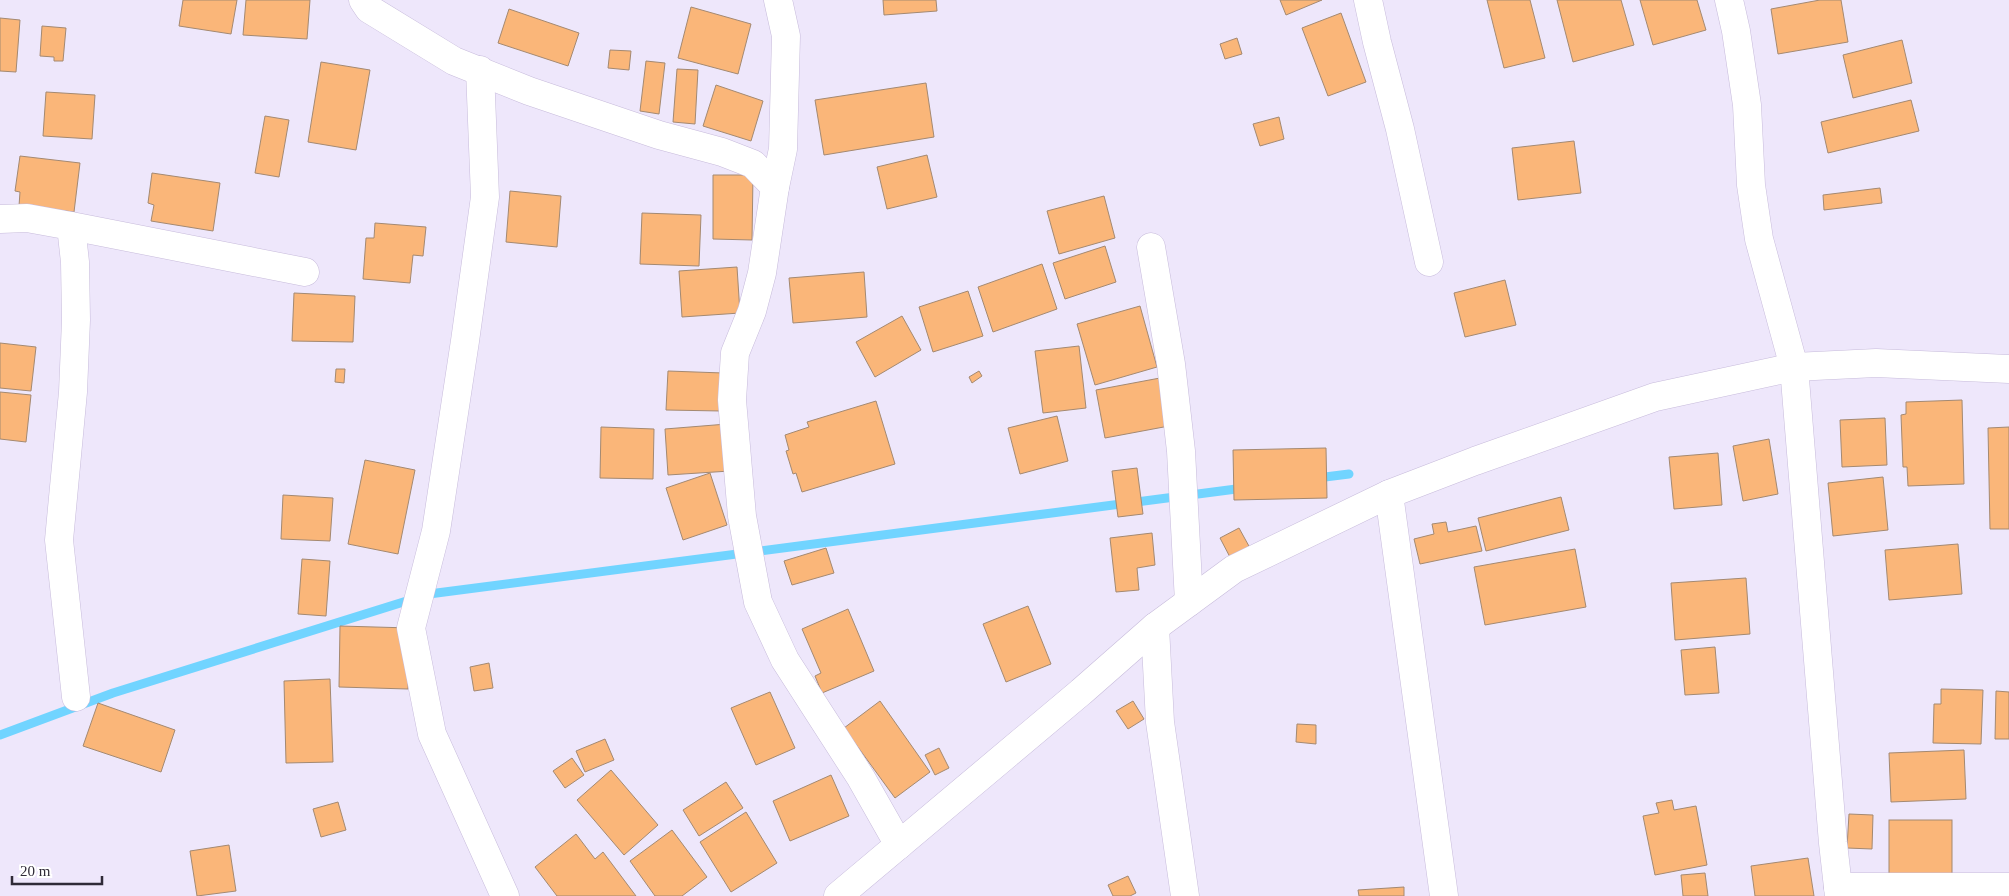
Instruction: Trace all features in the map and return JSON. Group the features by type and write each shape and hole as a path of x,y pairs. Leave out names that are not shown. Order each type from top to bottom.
{"street":[{"path":"778,0 786,36 782,150 762,273 752,311 735,354 732,400 742,516 758,602 785,660 861,778 898,845"},
{"path":"1368,0 1400,129 1429,262"},
{"path":"1729,0 1736,31 1747,106 1752,185 1759,240 1794,367 1832,833 1839,892 2009,888"},
{"path":"368,3 454,61 529,91 659,136 722,152 753,164 775,187"},
{"path":"480,70 485,196 466,341 436,531 410,628 432,734 505,896"},
{"path":"0,219 27,218 305,272"},
{"path":"71,226 75,262 76,320 72,392 59,540 76,698"},
{"path":"1151,247 1171,364 1181,451 1189,602"},
{"path":"838,896 1081,692 1155,627 1234,569 1389,494 1475,461 1655,397 1794,367 1876,364 2009,369"},
{"path":"1389,494 1444,896"},
{"path":"1155,627 1160,722 1185,896"}],"building":[{"path":"183,0 237,0 231,34 179,26"},
{"path":"246,0 310,0 307,39 243,35"},
{"path":"883,0 936,0 937,11 884,15"},
{"path":"1280,0 1322,0 1286,15"},
{"path":"1487,0 1530,0 1545,58 1504,68"},
{"path":"1557,0 1621,0 1634,45 1573,62"},
{"path":"1640,0 1697,0 1706,30 1653,45"},
{"path":"1820,0 1841,0 1848,42 1778,54 1771,9"},
{"path":"691,7 751,24 738,74 678,58"},
{"path":"509,9 579,33 568,66 498,43"},
{"path":"1341,13 1366,82 1328,96 1302,28"},
{"path":"0,18 20,20 16,72 0,71"},
{"path":"42,26 66,28 63,61 54,61 54,57 40,56"},
{"path":"1237,38 1242,54 1225,59 1220,44"},
{"path":"1902,40 1912,83 1853,98 1843,55"},
{"path":"610,50 631,51 629,70 608,68"},
{"path":"646,61 665,63 659,114 640,111"},
{"path":"321,62 370,70 356,150 308,142"},
{"path":"677,69 698,70 695,124 673,122"},
{"path":"926,83 934,137 824,155 815,100"},
{"path":"716,85 763,101 751,141 703,126"},
{"path":"46,92 95,95 92,139 43,136"},
{"path":"1911,100 1919,131 1828,153 1821,122"},
{"path":"265,116 289,120 279,177 255,173"},
{"path":"1279,117 1284,139 1260,146 1253,124"},
{"path":"1574,141 1581,193 1518,200 1512,148"},
{"path":"927,155 937,197 887,209 877,167"},
{"path":"20,156 80,163 74,212 19,206 20,192 15,191"},
{"path":"152,173 220,183 213,231 151,221 154,205 148,203"},
{"path":"713,175 753,175 752,240 713,239"},
{"path":"1880,188 1882,203 1824,210 1823,195"},
{"path":"510,191 561,196 557,247 506,242"},
{"path":"1104,196 1115,238 1059,254 1047,211"},
{"path":"642,213 701,215 699,266 640,264"},
{"path":"375,223 426,227 423,256 413,255 410,283 363,279 366,238 374,238"},
{"path":"1105,246 1116,282 1065,299 1053,263"},
{"path":"1042,264 1057,309 993,332 978,287"},
{"path":"737,267 740,313 682,317 679,271"},
{"path":"864,272 867,317 793,323 789,278"},
{"path":"1505,280 1516,325 1465,337 1454,293"},
{"path":"968,291 983,336 933,352 919,307"},
{"path":"294,293 355,296 353,342 292,341"},
{"path":"1140,306 1157,367 1095,385 1077,324"},
{"path":"902,316 921,350 875,377 856,342"},
{"path":"0,343 36,347 31,391 0,388"},
{"path":"1079,346 1086,408 1043,413 1035,351"},
{"path":"336,369 345,369 344,383 335,382"},
{"path":"668,371 723,373 721,411 666,410"},
{"path":"979,371 982,376 972,383 969,377"},
{"path":"1160,378 1169,426 1105,438 1096,390"},
{"path":"0,392 31,395 26,442 0,439"},
{"path":"1962,400 1964,484 1908,486 1907,467 1903,467 1901,415 1906,414 1906,402"},
{"path":"876,401 895,464 802,492 796,473 793,474 786,451 789,450 785,435 809,427 807,422"},
{"path":"1057,416 1068,461 1020,474 1008,428"},
{"path":"1885,418 1887,465 1842,467 1840,420"},
{"path":"727,424 730,471 668,475 665,429"},
{"path":"601,427 654,429 653,479 600,478"},
{"path":"2009,427 2009,529 1990,529 1988,428"},
{"path":"1769,439 1778,494 1743,501 1733,446"},
{"path":"1326,448 1327,498 1234,500 1233,450"},
{"path":"1718,453 1722,505 1674,509 1669,457"},
{"path":"365,460 415,470 398,554 348,544"},
{"path":"1137,468 1143,514 1118,517 1112,471"},
{"path":"710,473 727,525 683,540 666,488"},
{"path":"1883,477 1888,530 1833,536 1828,483"},
{"path":"283,495 333,498 330,541 281,539"},
{"path":"1561,497 1569,530 1486,551 1478,518"},
{"path":"1446,522 1448,532 1476,526 1482,551 1420,564 1414,539 1434,534 1432,524"},
{"path":"1239,528 1250,548 1231,559 1220,538"},
{"path":"1152,533 1155,565 1137,568 1139,590 1116,592 1110,538"},
{"path":"1958,544 1962,594 1889,600 1885,550"},
{"path":"826,548 834,573 792,585 784,561"},
{"path":"1575,549 1586,607 1485,625 1474,567"},
{"path":"302,559 330,561 326,616 298,614"},
{"path":"1746,578 1750,634 1675,640 1671,583"},
{"path":"1028,606 1051,664 1006,682 983,624"},
{"path":"848,609 874,671 822,693 815,676 821,673 802,629"},
{"path":"340,626 410,628 408,689 339,687"},
{"path":"1715,647 1719,693 1685,695 1681,650"},
{"path":"489,663 493,688 474,691 470,667"},
{"path":"330,679 333,762 286,763 284,681"},
{"path":"1941,689 1983,690 1981,744 1933,743 1934,704 1941,704"},
{"path":"1996,691 2009,692 2009,739 1995,739"},
{"path":"770,692 795,748 756,765 731,708"},
{"path":"880,701 930,772 895,798 844,728"},
{"path":"1133,701 1144,719 1128,729 1116,711"},
{"path":"98,703 175,730 161,772 83,746"},
{"path":"1297,724 1316,725 1316,744 1296,742"},
{"path":"605,739 614,760 585,772 576,751"},
{"path":"939,748 949,768 935,775 925,755"},
{"path":"1964,750 1966,799 1891,802 1889,753"},
{"path":"572,758 584,775 565,788 553,771"},
{"path":"611,770 658,825 624,855 577,800"},
{"path":"831,775 849,816 790,841 773,801"},
{"path":"726,782 743,808 699,836 683,810"},
{"path":"1672,800 1674,810 1696,806 1707,865 1655,875 1643,816 1659,813 1656,803"},
{"path":"338,802 346,830 321,837 313,809"},
{"path":"746,812 777,863 731,892 700,842"},
{"path":"1849,814 1873,815 1872,849 1847,848"},
{"path":"1889,820 1952,820 1952,875 1889,875"},
{"path":"672,830 707,877 682,896 655,896 630,861"},
{"path":"576,834 595,859 603,852 636,896 557,896 535,867"},
{"path":"229,845 236,891 197,896 190,851"},
{"path":"1808,858 1814,896 1755,896 1751,866"},
{"path":"1705,873 1708,896 1683,896 1681,875"},
{"path":"1128,876 1136,893 1130,896 1113,896 1108,885"},
{"path":"1404,887 1404,896 1359,896 1358,890"}],"waterway":[{"path":"1317,478 1349,474"},
{"path":"0,735 113,693 429,594 1244,488"}]}
